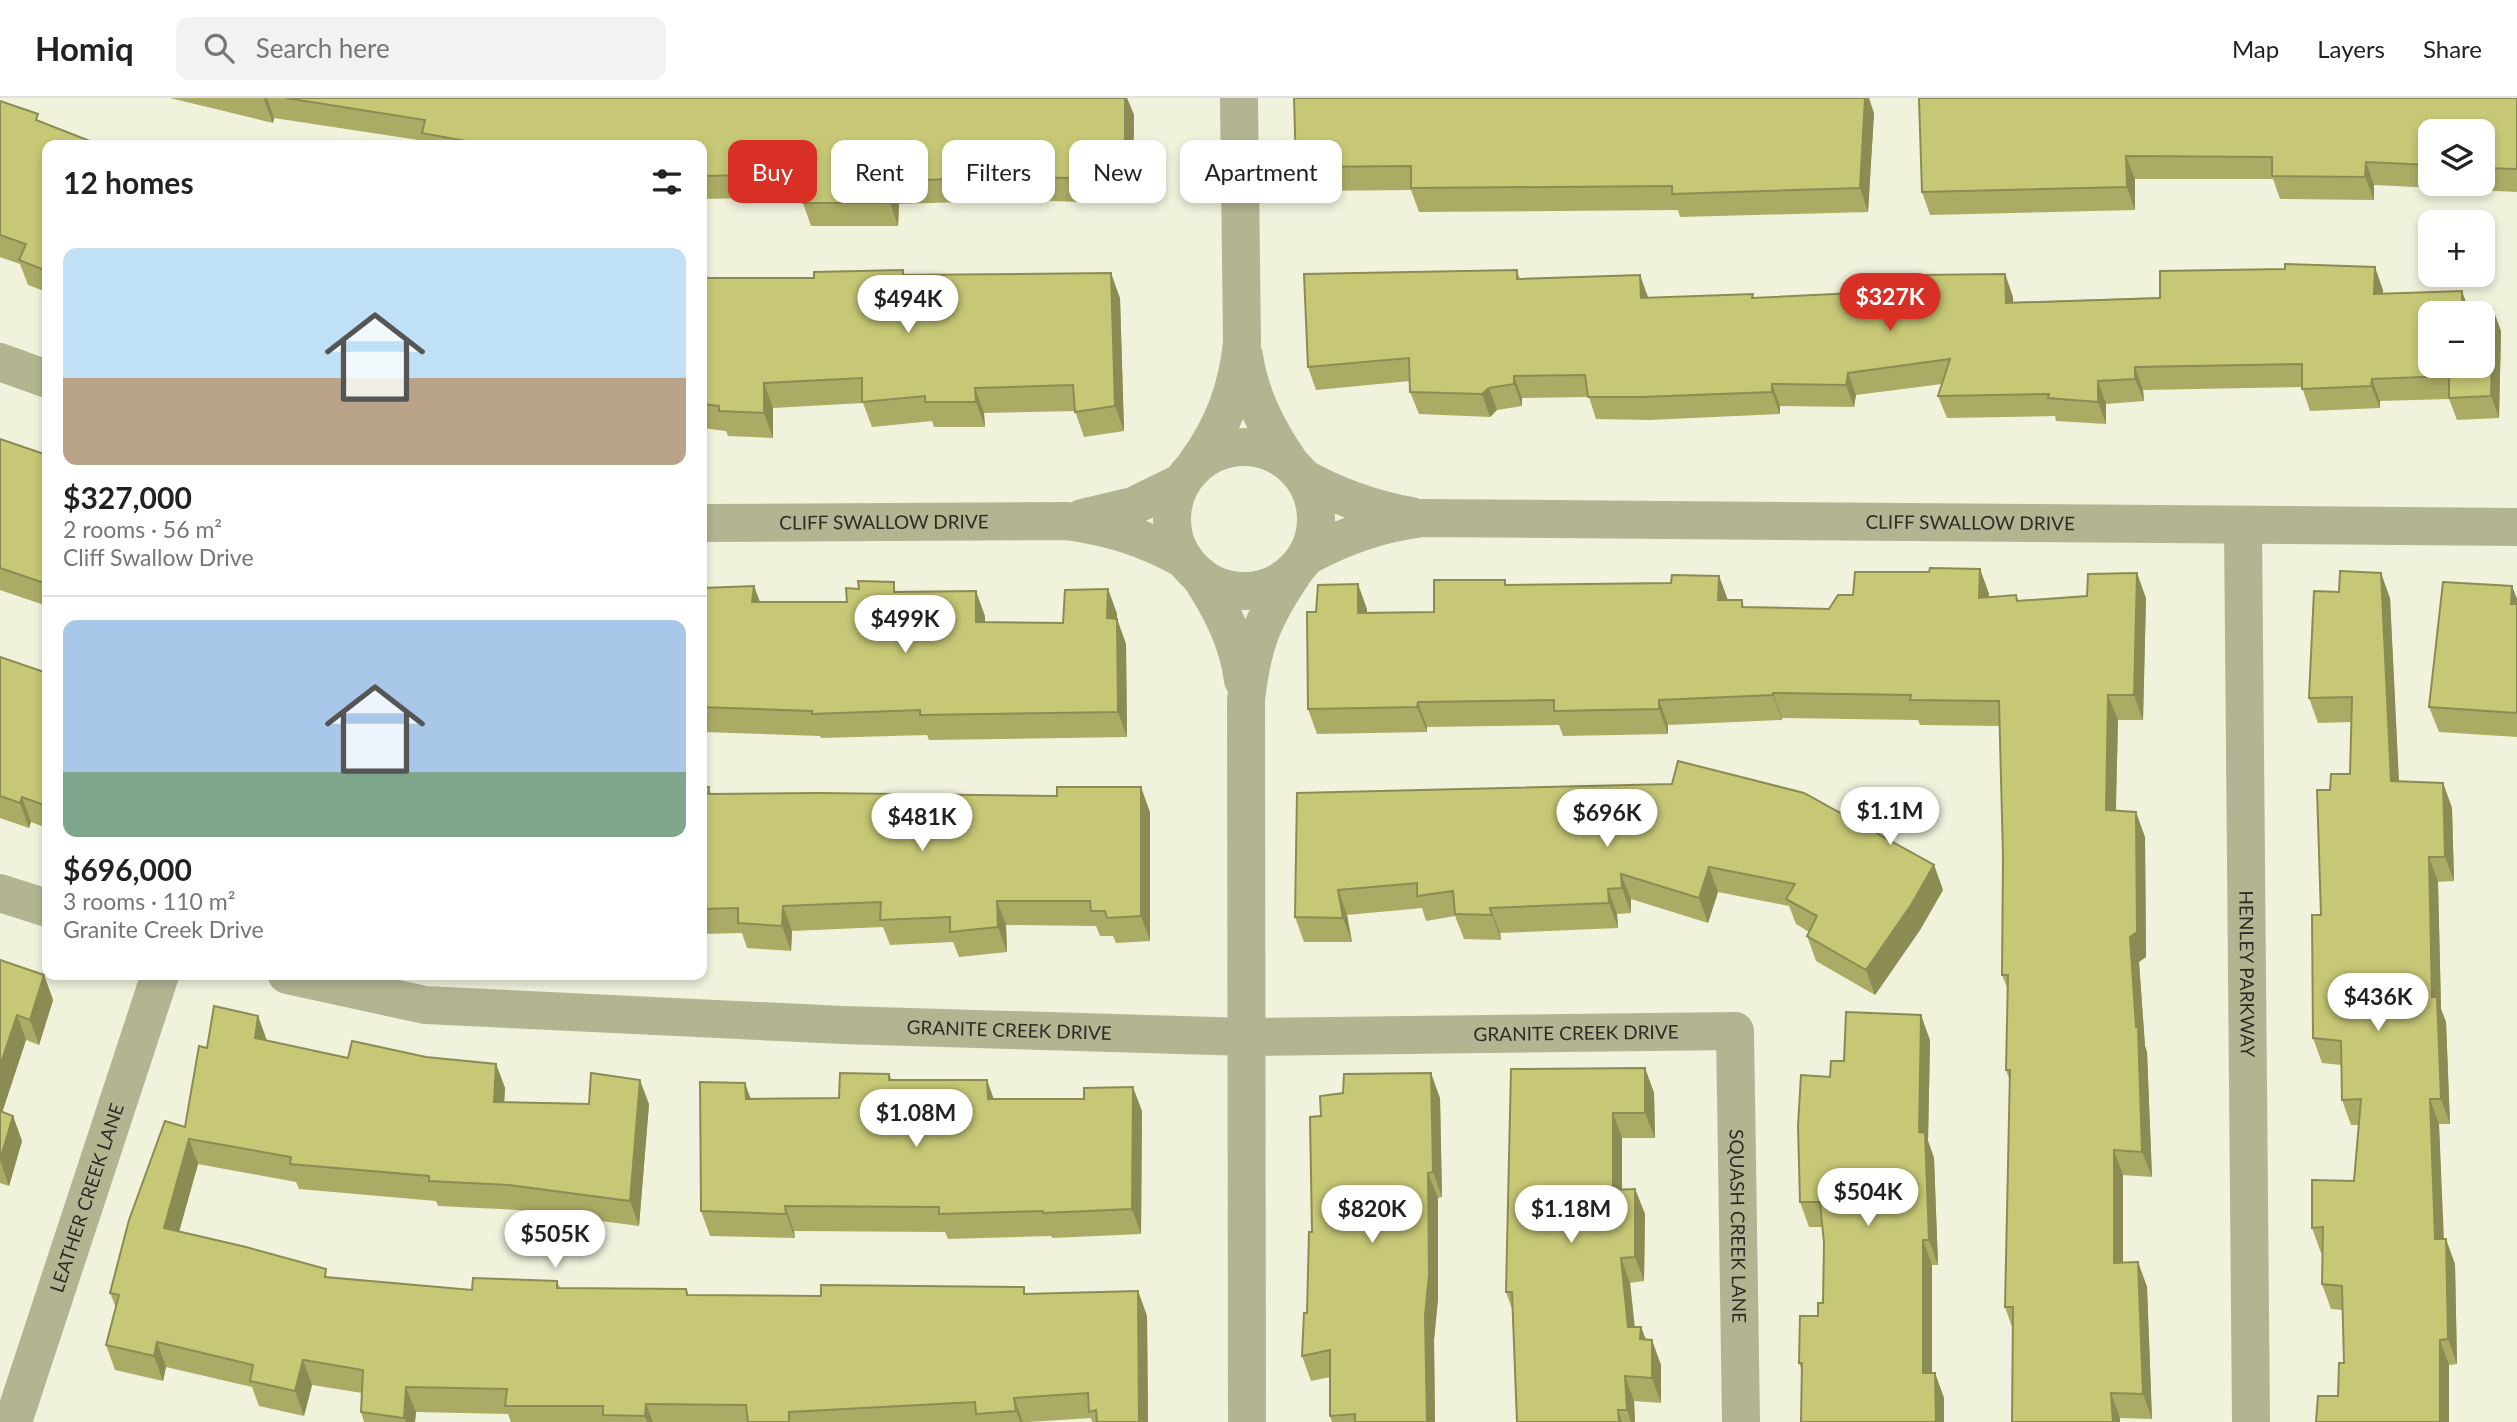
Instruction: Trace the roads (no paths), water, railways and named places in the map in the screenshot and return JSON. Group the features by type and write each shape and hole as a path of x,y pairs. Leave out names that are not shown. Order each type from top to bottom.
{"street":[{"path":"1239,98 1242,343 1239,370 1223,421 1188,474 1174,501 1172,522 1175,542 1216,600 1230,627 1241,663 1246,700"},
{"path":"1242,343 1256,403 1270,434 1313,496 1317,517 1315,537 1273,602 1257,636 1249,667 1246,700 1247,1422"},
{"path":"0,362 42,377"},
{"path":"1188,474 1212,454 1231,447 1252,447 1272,452 1297,470"},
{"name":"CLIFF SWALLOW DRIVE","path":"1297,470 1348,499 1385,511 1423,518"},
{"name":"CLIFF SWALLOW DRIVE","path":"1066,521 1133,506 1188,474"},
{"name":"CLIFF SWALLOW DRIVE","path":"1300,564 1362,530 1423,518 2517,527"},
{"name":"CLIFF SWALLOW DRIVE","path":"707,523 1066,521 1130,534 1158,545 1192,568"},
{"name":"HENLEY PARKWAY","path":"2243,526 2251,1422"},
{"path":"1192,568 1216,586 1237,591 1257,591 1277,584 1300,564"},
{"path":"0,893 42,906"},
{"name":"LEATHER CREEK LANE","path":"15,1422 158,980"},
{"name":"GRANITE CREEK DRIVE","path":"310,980 425,1005 789,1022 1248,1037 1735,1031"},
{"name":"SQUASH CREEK LANE","path":"1735,1031 1741,1422"}]}
